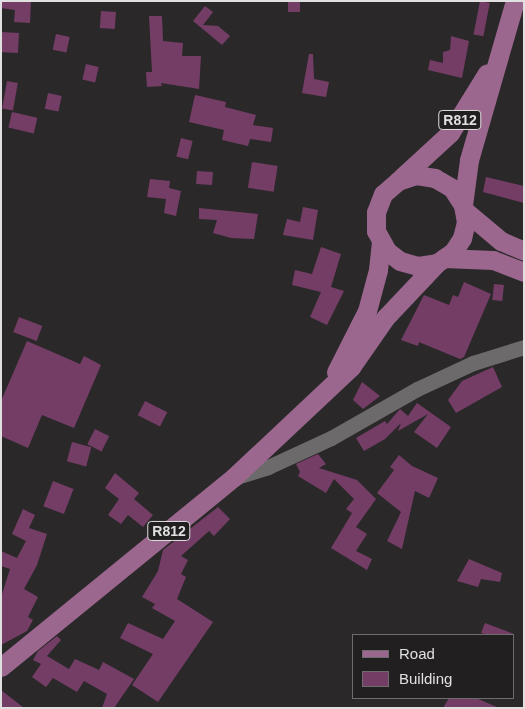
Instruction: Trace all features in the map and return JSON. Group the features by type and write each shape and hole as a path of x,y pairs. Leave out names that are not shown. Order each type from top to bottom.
{"main road":[{"name":"R812","path":"1,667 234,478 329,386 352,367 390,312 441,260 453,252 462,238 466,222 463,208 469,160 515,1"},
{"name":"R812","path":"329,386 367,310 378,270 381,242 376,232 376,212 383,194 450,133 504,44"},
{"path":"398,181 416,176 436,178 452,188 463,208 501,241 524,251"},
{"path":"381,242 400,261 418,266 441,260 494,260 524,272"}],"street":[{"path":"234,478 268,467 331,438 417,389 473,363 524,347"}],"building":[{"path":"1,1 31,1 30,23 14,22 15,10 1,8"},
{"path":"288,1 300,1 300,12 288,12"},
{"path":"480,1 490,3 483,36 474,34"},
{"path":"205,6 213,12 203,25 218,26 230,36 222,45 193,21"},
{"path":"101,11 116,12 115,29 100,28"},
{"path":"149,16 162,16 163,41 183,43 182,56 201,56 199,89 161,83 162,86 147,87 146,72 152,72"},
{"path":"1,32 19,33 18,53 1,52"},
{"path":"56,34 70,37 66,53 53,50"},
{"path":"451,36 469,41 462,78 428,70 430,60 443,63 443,52 450,50"},
{"path":"309,54 313,54 314,79 329,82 326,97 302,93"},
{"path":"86,64 99,67 95,83 82,80"},
{"path":"7,81 18,83 13,110 2,109"},
{"path":"48,93 62,96 58,112 45,109"},
{"path":"195,95 226,102 225,107 256,115 253,125 273,128 271,142 250,139 248,146 222,140 224,130 189,122"},
{"path":"12,112 37,118 34,133 8,128"},
{"path":"181,138 193,141 188,159 176,156"},
{"path":"252,162 278,166 274,192 248,188"},
{"path":"197,171 213,172 212,185 196,184"},
{"path":"486,177 524,186 524,203 483,192"},
{"path":"150,179 170,181 169,188 181,191 176,216 164,213 166,199 147,197"},
{"path":"303,207 318,210 313,240 283,235 287,219 300,222"},
{"path":"199,208 258,214 254,239 231,238 213,233 217,220 199,219"},
{"path":"321,247 341,254 331,287 344,291 327,325 310,317 321,292 292,285 295,270 312,274"},
{"path":"464,282 491,294 464,357 460,359 419,342 418,346 401,340 424,295 449,305 453,295 458,297"},
{"path":"494,284 504,285 502,301 492,300"},
{"path":"19,317 42,326 37,341 13,332"},
{"path":"27,341 80,364 84,356 101,365 74,428 42,415 28,448 1,436 1,401"},
{"path":"493,367 502,387 456,413 448,400 462,381"},
{"path":"362,382 380,396 363,409 353,400"},
{"path":"145,401 167,412 160,427 138,415"},
{"path":"417,403 451,427 437,448 414,432 428,414 398,431 401,423 385,439 364,451 356,438 385,421 387,424 400,409 408,416"},
{"path":"95,429 109,436 102,451 87,444"},
{"path":"72,442 91,447 86,466 67,461"},
{"path":"318,454 326,464 319,468 357,480 376,499 356,527 367,534 356,551 372,559 367,570 331,548 352,513 346,509 354,499 334,479 326,493 298,476 300,472 296,464"},
{"path":"399,455 412,466 438,478 429,498 415,491 402,549 387,541 401,512 377,493 394,470 390,467"},
{"path":"115,473 139,493 134,499 153,515 143,527 128,515 121,524 108,515 119,499 105,488"},
{"path":"53,481 74,489 64,514 43,506"},
{"path":"218,507 230,519 214,536 209,531 181,556 188,560 181,574 186,577 177,599 213,622 158,702 132,685 153,654 120,638 128,623 163,639 175,621 152,608 155,604 142,597 158,571 163,550"},
{"path":"23,509 35,515 29,528 47,534 37,565 24,589 38,597 28,617 33,620 27,631 1,645 1,597 10,569 1,566 1,551 17,558 26,541 12,534"},
{"path":"469,559 502,573 500,582 481,579 478,587 457,581"},
{"path":"485,623 514,634 484,634 481,633"},
{"path":"57,636 61,640 47,656 69,669 75,659 99,670 103,662 134,679 114,708 102,708 107,694 84,681 77,692 53,678 46,687 32,677 41,664 33,660 38,651"},
{"path":"1,690 24,708 1,708"},
{"path":"448,699 478,699 499,708 443,708"}]}
